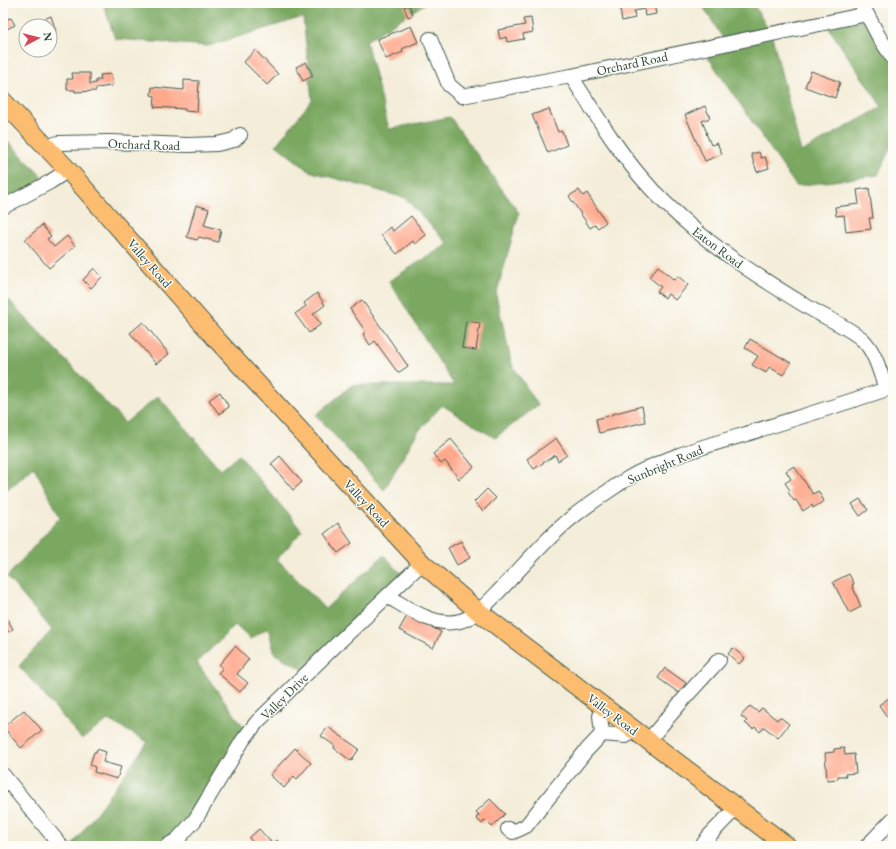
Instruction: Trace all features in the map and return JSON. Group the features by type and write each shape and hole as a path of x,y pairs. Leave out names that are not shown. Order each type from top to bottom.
{"main road":[{"name":"Valley Road","path":"3,101 68,170 224,347 422,563 479,612 787,846"}],"street":[{"path":"864,9 879,37 893,58"},
{"name":"Orchard Road","path":"430,39 449,85 462,96 571,76 864,9"},
{"name":"Eaton Road","path":"571,76 618,148 640,177 663,201 694,229 735,261 864,341 875,358 889,388"},
{"name":"Orchard Road","path":"46,147 58,143 110,142 188,146 217,144 234,140 240,135"},
{"path":"3,207 50,182 68,170"},
{"name":"Sunbright Road","path":"479,612 561,527 583,509 623,482 655,465 692,450 889,388"},
{"name":"Valley Drive","path":"167,846 177,840 195,820 243,740 258,722 422,563"},
{"path":"387,596 432,620 448,623 460,621 479,612"},
{"path":"648,741 719,660"},
{"path":"508,829 513,832 526,826 585,752 602,734 600,716 604,707"},
{"path":"602,734 626,736 633,729"},
{"path":"3,775 61,846"},
{"path":"702,846 709,836 736,808"},
{"path":"867,846 893,819"}],"green space":[{"path":"103,3 426,3 366,41 389,129 450,117 519,213 496,295 512,365 538,405 495,438 442,405 417,433 384,490 316,415 352,385 454,385 389,281 448,244 405,198 309,171 276,145 312,100 303,17 208,46 115,39"},
{"path":"701,3 753,3 772,36 801,152 882,107 826,24 865,19 893,58 893,142 878,175 796,186 703,50 727,45"},
{"path":"3,136 48,183 3,206"},
{"path":"3,294 125,423 158,396 221,470 239,455 302,531 277,559 325,609 384,555 408,581 308,672 275,654 268,628 250,639 235,625 197,663 249,734 167,846 72,846 148,742 108,720 82,739 19,666 52,630 7,577 60,517 34,467 3,494"}],"building":[{"path":"619,3 654,3 656,14 645,16 644,9 634,11 635,18 622,21"},
{"path":"409,5 413,15 408,17 404,7"},
{"path":"3,8 8,19 11,18 15,25 3,31"},
{"path":"531,18 533,32 523,34 524,39 507,42 506,37 500,39 498,30 525,25 523,19"},
{"path":"411,26 418,42 402,49 403,52 386,59 377,39"},
{"path":"255,50 278,74 267,85 244,62"},
{"path":"306,62 313,76 303,81 296,67"},
{"path":"811,71 840,82 835,98 805,87"},
{"path":"72,73 90,73 90,84 96,83 96,80 101,80 100,75 111,74 112,86 96,88 96,91 75,92 75,90 67,90 67,79 73,79"},
{"path":"184,80 199,81 197,112 185,111 185,109 154,107 155,96 151,95 152,87 184,90"},
{"path":"705,106 710,118 702,121 706,133 711,145 717,143 722,154 705,161 685,115"},
{"path":"549,109 558,132 562,131 567,145 548,153 532,115"},
{"path":"759,152 761,158 765,157 769,168 757,172 751,154"},
{"path":"869,188 873,218 869,218 871,229 846,232 844,215 836,216 835,207 859,204 857,190"},
{"path":"579,190 583,196 587,193 606,222 598,228 595,225 590,228 569,196"},
{"path":"196,205 209,209 204,225 221,230 218,242 199,237 197,240 187,237"},
{"path":"411,216 426,235 415,244 413,241 397,254 381,235 390,227 393,231"},
{"path":"42,225 51,236 47,239 54,247 67,236 75,246 49,268 25,240"},
{"path":"658,266 674,280 678,276 688,285 675,300 668,294 665,298 657,292 661,287 649,277"},
{"path":"94,268 102,277 91,288 83,280"},
{"path":"893,291 893,301 889,293"},
{"path":"317,293 325,305 313,314 321,324 309,333 295,314 306,306 304,303"},
{"path":"362,300 408,366 398,373 375,341 370,345 363,334 366,332 350,309"},
{"path":"466,321 480,323 476,350 462,348"},
{"path":"143,322 169,354 156,364 130,333"},
{"path":"750,339 791,363 783,375 769,367 766,373 752,365 758,356 745,348"},
{"path":"220,392 229,407 219,414 209,400"},
{"path":"642,406 645,422 599,433 596,419"},
{"path":"556,438 567,455 558,461 555,455 534,469 527,459"},
{"path":"451,439 474,467 459,479 445,461 441,464 433,454"},
{"path":"280,456 302,482 293,490 271,464"},
{"path":"794,466 813,494 818,491 824,501 813,508 812,505 803,511 796,500 794,501 788,492 790,490 785,483 791,479 786,471"},
{"path":"487,489 496,498 483,511 474,502"},
{"path":"860,499 868,510 860,516 852,504"},
{"path":"338,523 352,543 338,553 324,534"},
{"path":"461,541 470,558 457,565 448,548"},
{"path":"849,574 854,584 852,585 861,607 849,613 833,582"},
{"path":"3,611 13,629 3,635"},
{"path":"408,614 441,632 433,648 399,630"},
{"path":"235,646 249,659 237,674 248,683 240,692 218,673 223,668 219,665"},
{"path":"733,648 745,658 739,664 728,654"},
{"path":"665,668 686,683 679,693 658,678"},
{"path":"893,695 893,713 887,717 879,705"},
{"path":"750,706 758,712 762,708 777,720 780,717 789,724 778,738 764,727 760,732 755,727 753,729 745,723 747,721 741,716"},
{"path":"24,710 42,730 21,748 3,727"},
{"path":"328,727 359,749 351,761 334,748 335,746 321,736"},
{"path":"295,748 311,763 297,779 294,776 284,788 270,775"},
{"path":"844,748 845,755 854,754 856,773 845,774 846,776 838,776 838,779 827,780 825,753 834,752 834,749"},
{"path":"97,749 106,752 103,762 121,767 117,779 94,772 95,767 90,765 94,752 96,752"},
{"path":"490,799 505,814 492,827 485,820 482,824 476,818 479,815 476,812"},
{"path":"259,829 273,844 277,840 282,846 257,846 249,838"}]}
